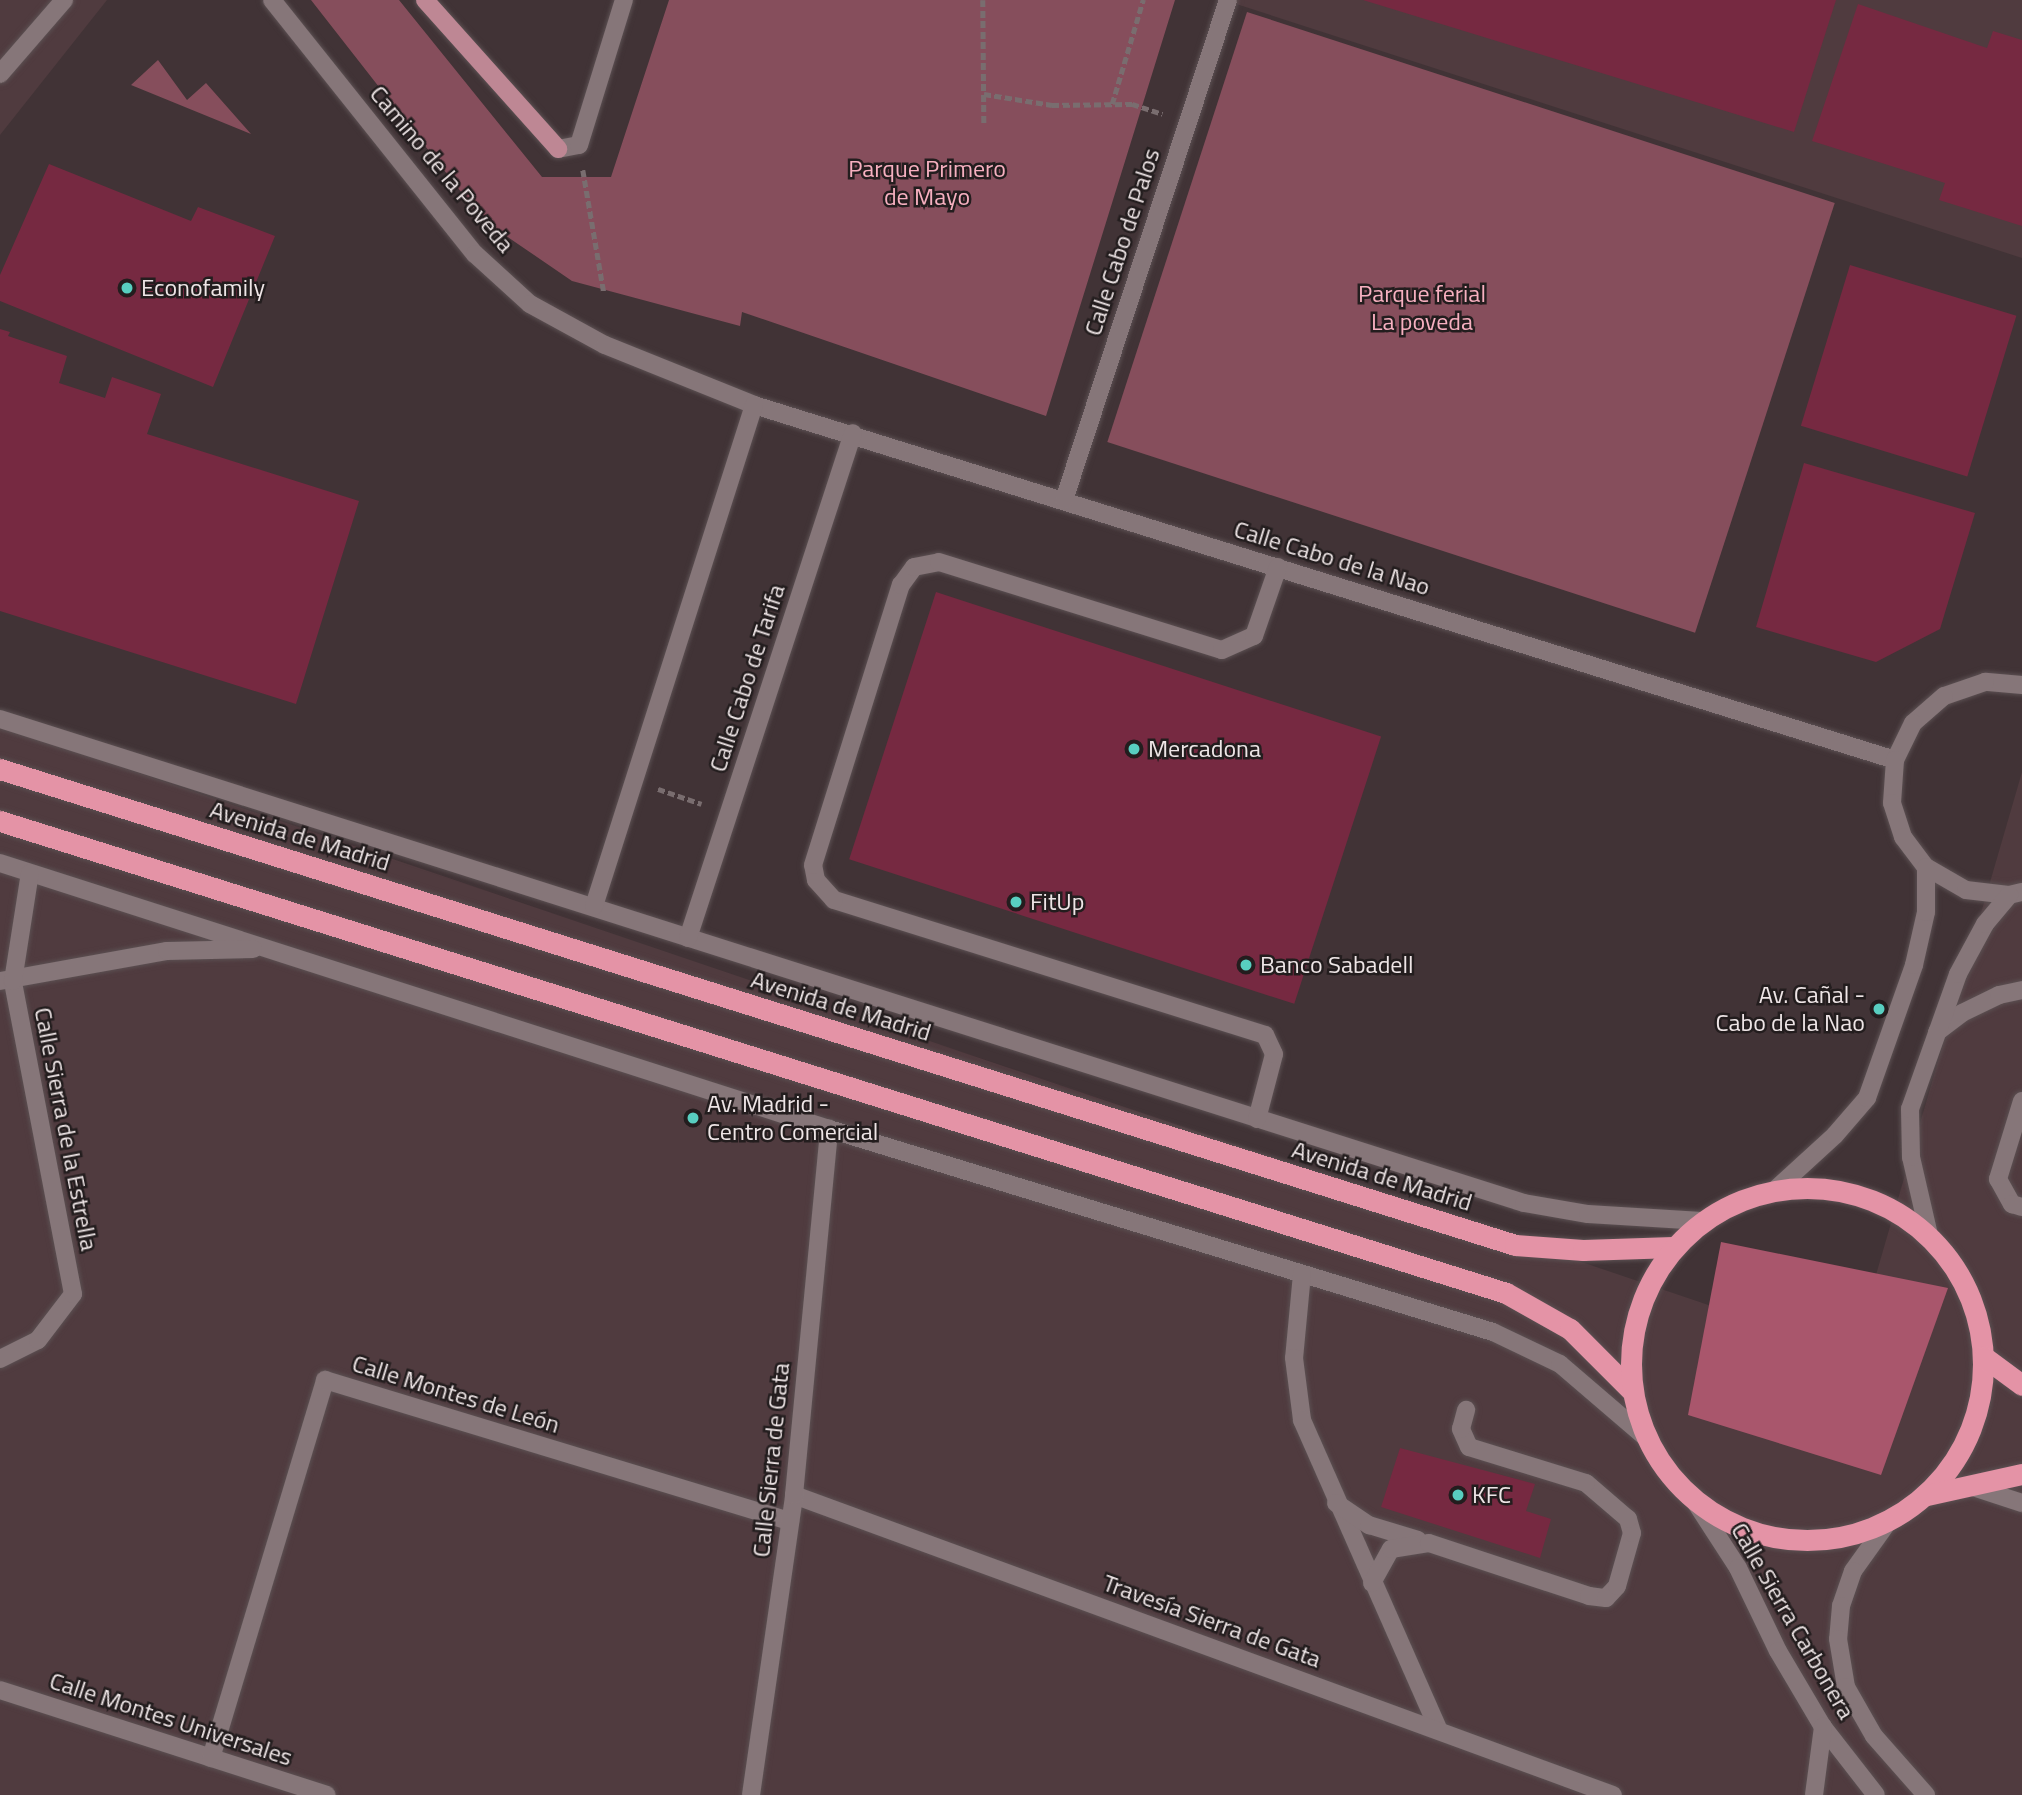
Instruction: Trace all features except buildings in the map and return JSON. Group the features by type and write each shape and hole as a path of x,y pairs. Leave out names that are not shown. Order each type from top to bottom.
{"highway":[{"name":"Avenida de Madrid","path":"0,769 1515,1245 1673,1247"},
{"path":"0,821 1506,1293 1570,1329 1631,1390"},
{"path":"1829,1189 1882,1203 1929,1235 1961,1276 1977,1314 1984,1357 1977,1415 1953,1466 1927,1494 1888,1522 1840,1538 1788,1540 1737,1527 1696,1503 1663,1468 1644,1436 1631,1390 1631,1337 1645,1290 1673,1247 1703,1221 1737,1201 1775,1190 1829,1189"},
{"path":"1984,1357 2022,1385"},
{"path":"1927,1494 2022,1474"}],"main road":[{"path":"425,0 558,149"}],"street":[{"path":"0,74 64,0"},
{"name":"Camino de la Poveda","path":"272,0 475,254 530,304 605,345 754,405"},
{"path":"558,149 579,145 624,0"},
{"name":"Calle Cabo de Palos","path":"1064,500 1228,0"},
{"path":"594,906 754,405"},
{"name":"Calle Cabo de la Nao","path":"754,405 853,433 1895,760"},
{"name":"Calle Cabo de Tarifa","path":"688,938 853,433"},
{"path":"1257,1119 1274,1054 1265,1035 834,900 816,880 813,864 901,585 914,567 939,562 1222,650 1254,636 1279,567"},
{"path":"2016,893 1966,890 1926,867 1903,838 1892,803 1895,760 1913,723 1944,696 1986,681 2022,685"},
{"path":"0,719 1524,1203 1588,1214 1703,1221"},
{"path":"0,863 829,1129 1493,1332 1560,1364 1644,1436"},
{"path":"1775,1190 1835,1135 1867,1098 1914,965 1926,912 1926,867"},
{"name":"Calle Sierra de la Estrella","path":"0,1359 38,1340 73,1294 6,981 30,873"},
{"path":"1929,1235 1911,1157 1910,1109 1937,1032 1969,954 1985,924 2016,893"},
{"path":"6,981 167,951 265,949"},
{"path":"1937,1032 1962,1013 1999,995 2022,990"},
{"path":"2022,1101 1998,1179 2012,1204 2022,1207"},
{"name":"Calle Sierra de Gata","path":"751,1795 794,1495 829,1129"},
{"path":"1302,1274 1295,1383 1306,1430 1336,1503 1438,1728"},
{"name":"Calle Montes de León","path":"211,1758 325,1380 790,1521"},
{"path":"1336,1503 1369,1525 1589,1597 1606,1598 1617,1586 1632,1533 1628,1519 1595,1487 1469,1447 1461,1429 1466,1410"},
{"path":"1970,1486 2022,1503"},
{"name":"Travesía Sierra de Gata","path":"794,1495 1438,1728 1613,1795"},
{"name":"Calle Sierra Carbonera","path":"1696,1503 1738,1568 1778,1651 1823,1727 1876,1795"},
{"name":"Calle Sierra Carbonera","path":"1888,1522 1853,1571 1841,1606 1838,1639 1846,1687 1874,1737 1926,1795"},
{"path":"1373,1583 1391,1549 1429,1543"},
{"name":"Calle Montes Universales","path":"0,1690 327,1795"},
{"path":"1814,1795 1823,1727"}],"path":[{"path":"983,0 984,123"},
{"path":"1112,104 1143,0"},
{"path":"984,94 1052,105 1132,104 1187,123"},
{"path":"579,145 604,293"},
{"path":"634,781 729,813"}],"shaded area":[{"path":"0,0 107,0 0,135"},
{"path":"1228,0 2022,0 2022,258 1227,1"},
{"path":"0,726 1853,1354 2022,772 2022,1795 0,1795"},
{"path":"1721,1242 1948,1288 1881,1475 1688,1415"}],"green space":[{"name":"Parque Primero de Mayo","path":"311,0 399,0 542,177 611,177 669,0 1175,0 1046,416 742,312 740,326 572,281 483,220"},
{"name":"Parque ferial La poveda","path":"1247,12 1835,203 1695,633 1107,442"},
{"path":"158,60 187,100 206,83 251,134 131,85"}],"place":[{"name":"Econofamily","path":"127,288"},
{"name":"Mercadona","path":"1134,749"},
{"name":"FitUp","path":"1016,902"},
{"name":"Banco Sabadell","path":"1246,965"},
{"name":"Av. Cañal - Cabo de la Nao","path":"1879,1009"},
{"name":"Av. Madrid - Centro Comercial","path":"693,1118"},
{"name":"KFC","path":"1458,1495"}]}
